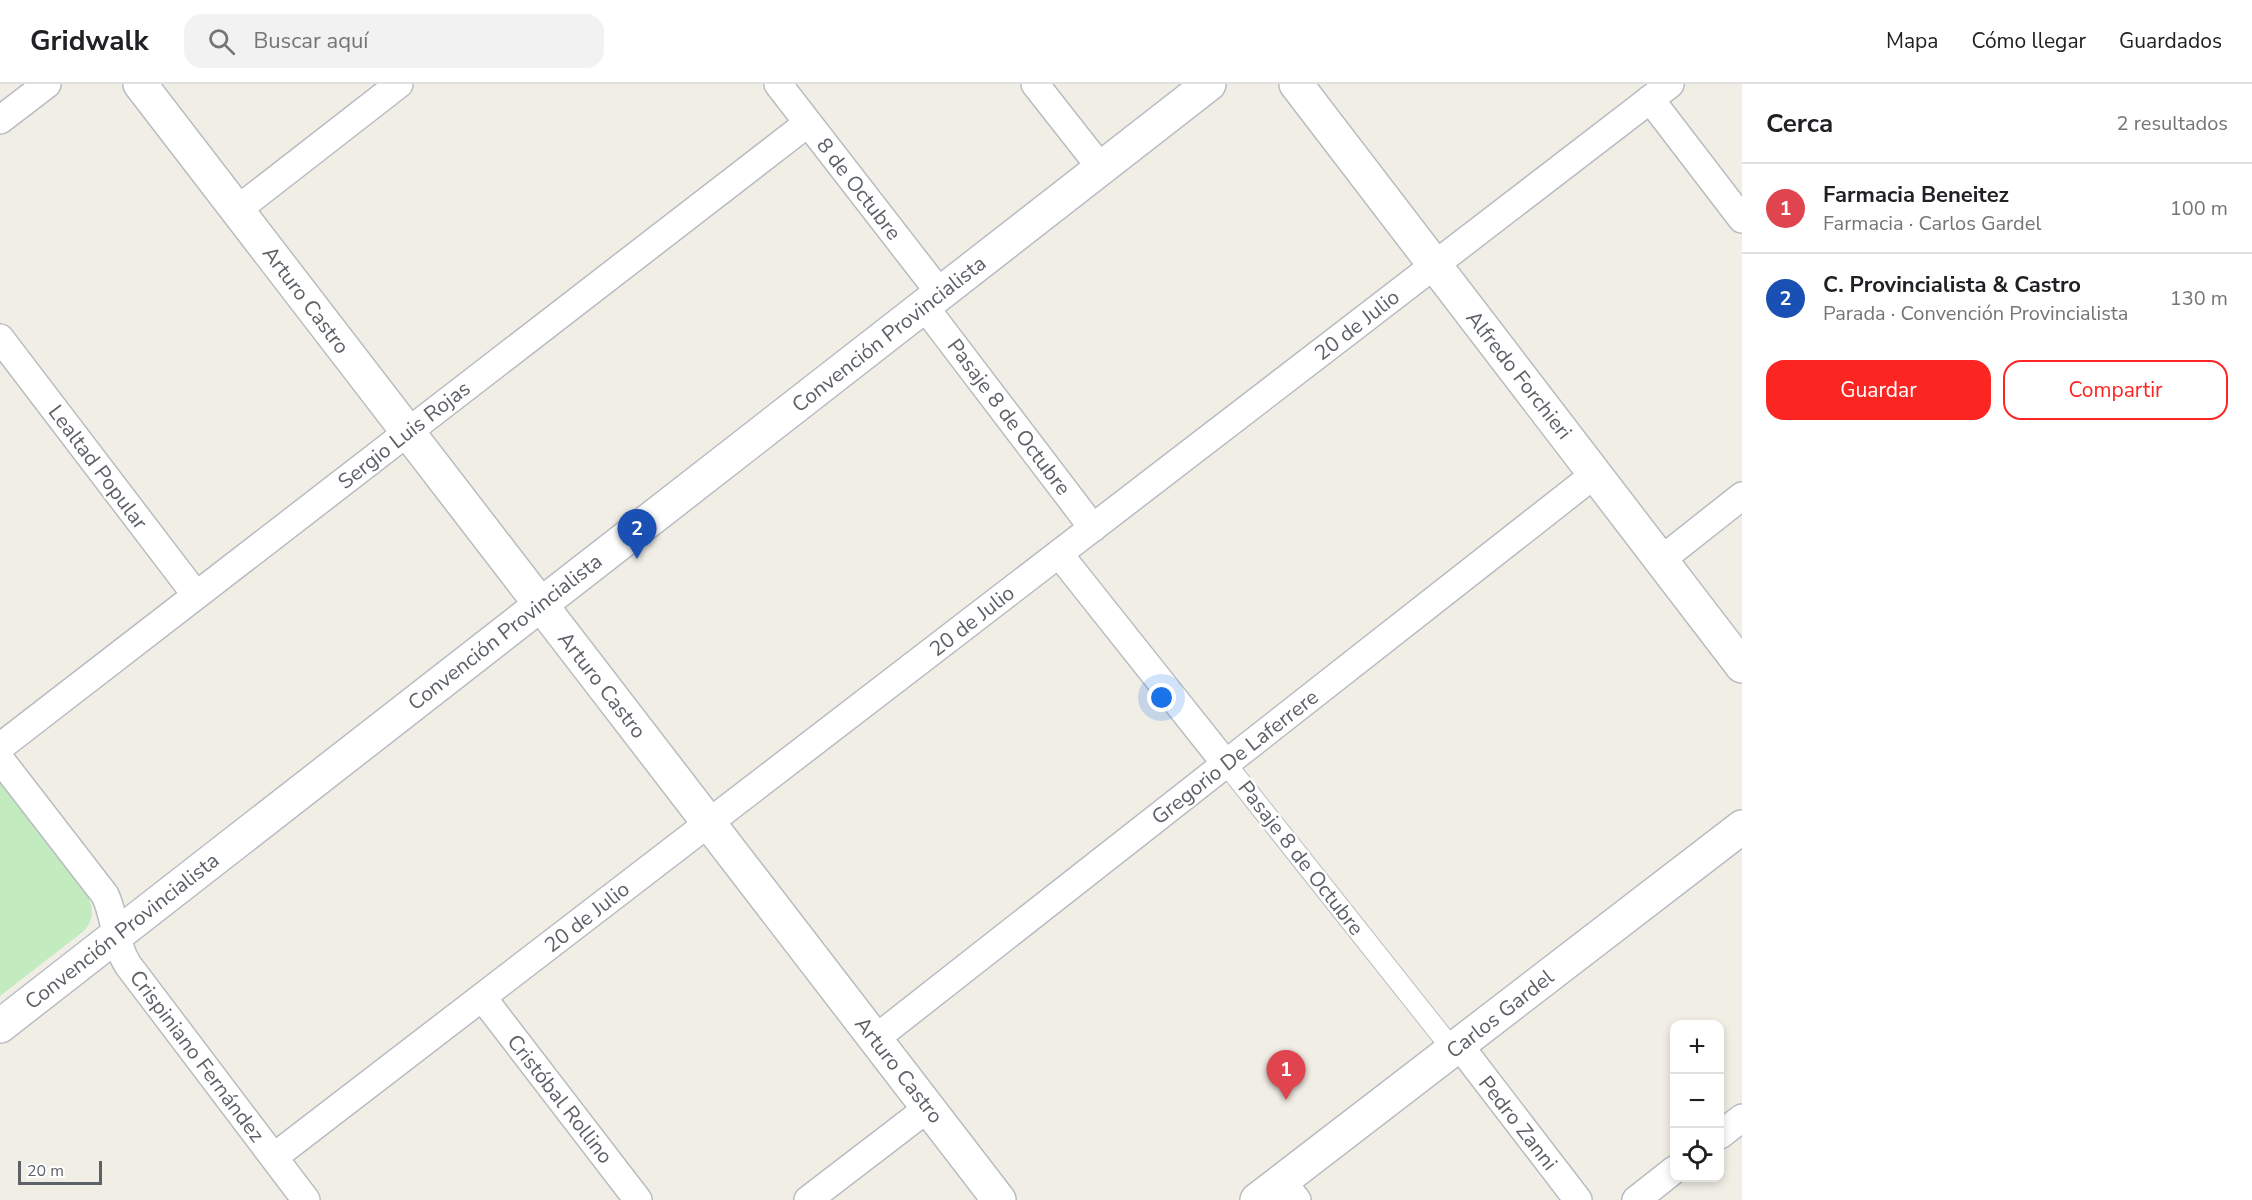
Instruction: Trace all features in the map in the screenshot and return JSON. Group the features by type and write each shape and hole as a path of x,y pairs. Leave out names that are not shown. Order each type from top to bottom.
{"street":[{"path":"0,120 47,84"},
{"name":"Arturo Castro","path":"140,84 999,1200"},
{"path":"237,210 399,84"},
{"name":"8 de Octubre","path":"778,84 932,299"},
{"path":"1035,84 1101,168"},
{"name":"Convención Provincialista","path":"0,1026 1209,84"},
{"name":"Alfredo Forchieri","path":"1296,84 1742,666"},
{"path":"1660,92 1742,219"},
{"name":"20 de Julio","path":"274,1157 1660,92"},
{"name":"Sergio Luis Rojas","path":"0,747 808,123"},
{"name":"Pasaje 8 de Octubre","path":"932,299 1093,528"},
{"name":"Lealtad Popular","path":"0,338 196,595"},
{"name":"Gregorio De Laferrere","path":"875,1039 1595,474"},
{"path":"1661,560 1742,496"},
{"name":"Pasaje 8 de Octubre","path":"1059,554 1456,1047"},
{"name":"Crispiniano Fernández","path":"0,759 105,895 112,912 115,936 128,965 306,1200"},
{"name":"Carlos Gardel","path":"1279,1194 1456,1047 1742,827"},
{"name":"Cristóbal Rollino","path":"482,997 638,1200"},
{"name":"Pedro Zanni","path":"1456,1047 1578,1200"},
{"path":"808,1200 928,1108"},
{"path":"1724,1131 1742,1118"},
{"path":"1636,1200 1670,1173"}],"green space":[{"path":"0,781 86,893 92,912 85,930 0,996"}],"place":[{"name":"C. Provincialista & Castro","path":"637,559"},
{"name":"Farmacia Beneitez","path":"1286,1100"}]}
